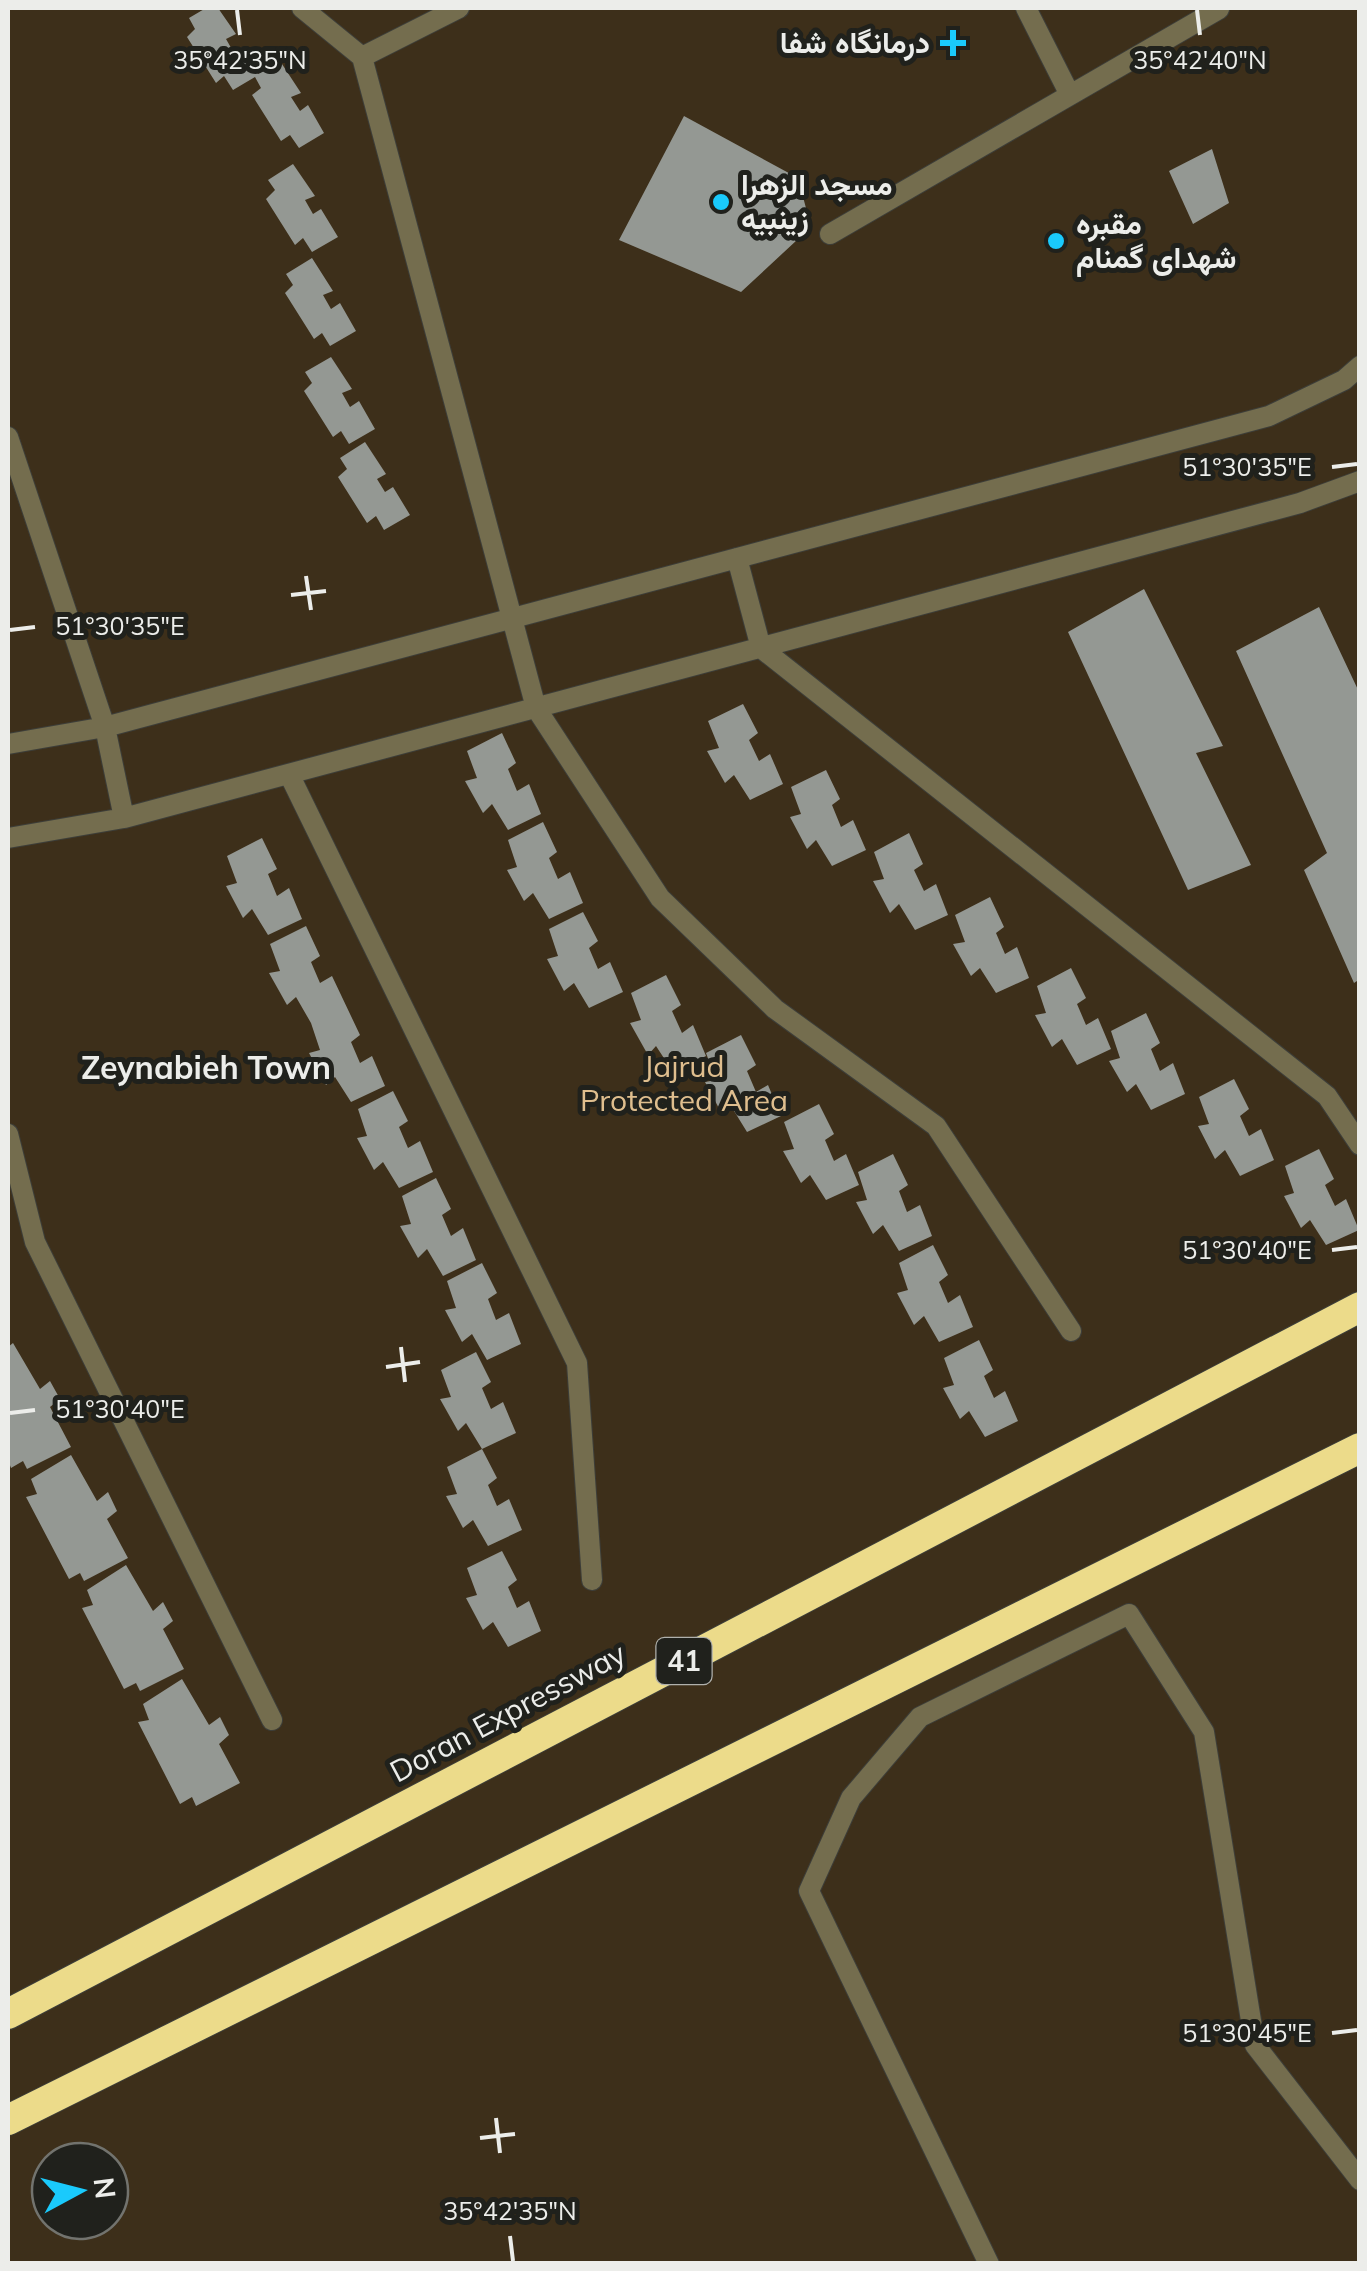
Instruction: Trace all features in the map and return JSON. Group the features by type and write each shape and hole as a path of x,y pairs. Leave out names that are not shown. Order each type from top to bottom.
{"highway":[{"name":"Doran Expressway","path":"8,2014 1360,1307"},
{"path":"8,2120 1360,1448"}],"street":[{"path":"302,8 362,56 536,708 660,898 775,1008 936,1126 1071,1331"},
{"path":"362,56 459,8"},
{"path":"1026,8 1070,95"},
{"path":"830,234 1219,10"},
{"path":"8,744 105,727 1268,416 1354,377"},
{"path":"8,437 105,727 124,818"},
{"path":"8,838 124,818 1300,503 1360,481"},
{"path":"737,558 762,648 1327,1096 1360,1144"},
{"path":"289,774 577,1363 592,1580"},
{"path":"8,1134 36,1242 272,1720"},
{"path":"989,2264 809,1891 851,1798 920,1717 1129,1614 1204,1732 1255,2045 1360,2180"}],"green space":[{"name":"Jajrud Protected Area","path":"8,8 1359,8 1359,2263 8,2264"}],"building":[{"path":"206,8 218,8 236,34 226,39 234,53 242,47 258,74 280,61 301,93 291,97 300,111 308,105 324,133 299,148 290,135 281,141 252,95 261,88 255,77 233,90 224,76 216,83 187,37 195,29 189,18"},
{"name":"مسجد الزهرا زینبیه","path":"684,116 798,178 811,227 741,292 619,240"},
{"path":"1212,149 1229,203 1193,224 1169,171"},
{"path":"293,164 315,196 305,200 313,214 321,209 338,237 312,252 303,238 295,245 266,199 275,190 268,180"},
{"path":"312,258 333,291 323,295 331,309 340,303 356,331 330,346 322,333 314,339 285,293 293,285 286,274"},
{"path":"331,357 352,389 342,393 350,407 359,401 375,429 349,444 341,431 333,437 304,391 312,383 305,372"},
{"path":"365,442 386,474 377,479 385,492 393,487 410,515 384,530 376,516 367,523 338,477 347,469 340,458"},
{"path":"1144,589 1223,746 1196,753 1251,865 1188,890 1068,632"},
{"path":"1319,607 1360,694 1360,979 1354,983 1304,870 1327,853 1236,651"},
{"path":"743,704 758,733 749,740 759,761 770,754 783,784 750,800 734,775 725,783 707,751 719,748 708,721"},
{"path":"502,733 516,763 508,769 517,791 529,784 541,814 508,830 492,804 483,813 465,781 477,778 467,751"},
{"path":"826,770 840,799 832,805 841,827 853,820 866,850 832,866 816,840 807,849 790,817 801,814 791,787"},
{"path":"543,822 557,852 549,858 558,879 570,872 583,903 549,919 533,893 524,901 507,870 517,867 508,840"},
{"path":"909,833 923,864 914,870 924,891 936,884 948,915 915,930 899,904 890,913 873,881 884,879 874,852"},
{"path":"262,838 277,869 268,874 277,896 289,888 302,919 268,935 252,909 243,918 226,886 237,883 227,856"},
{"path":"990,897 1004,927 996,933 1005,954 1017,947 1029,978 996,993 980,968 971,976 953,944 965,942 955,915"},
{"path":"583,912 598,941 589,948 598,969 610,962 623,992 589,1008 574,983 564,991 547,959 558,956 549,929"},
{"path":"306,926 320,956 311,962 320,983 332,976 360,1035 351,1042 360,1063 372,1056 385,1086 351,1102 335,1077 326,1085 309,1053 320,1050 311,1023 296,997 287,1005 269,973 280,971 270,944"},
{"path":"1071,968 1086,998 1077,1004 1086,1025 1098,1018 1111,1049 1077,1065 1062,1039 1052,1047 1035,1015 1046,1013 1037,986"},
{"path":"666,975 681,1005 672,1011 682,1033 693,1025 706,1056 673,1072 656,1046 648,1055 630,1023 641,1020 631,993"},
{"path":"1146,1013 1160,1043 1151,1049 1160,1071 1173,1063 1185,1094 1151,1110 1136,1084 1127,1092 1109,1061 1120,1058 1111,1031"},
{"path":"741,1035 756,1065 747,1071 756,1092 768,1085 781,1116 747,1132 731,1106 722,1114 705,1082 716,1080 706,1053"},
{"path":"1234,1079 1249,1109 1240,1116 1249,1136 1261,1129 1274,1160 1240,1176 1225,1150 1215,1159 1198,1126 1209,1124 1199,1097"},
{"path":"393,1091 408,1121 399,1127 408,1148 420,1141 433,1172 399,1188 383,1162 374,1170 357,1138 367,1136 358,1109"},
{"path":"819,1104 834,1134 825,1140 834,1161 846,1154 859,1185 826,1200 810,1175 801,1183 783,1151 794,1149 784,1122"},
{"path":"1319,1149 1334,1179 1325,1185 1335,1206 1346,1199 1359,1230 1326,1245 1310,1220 1301,1228 1284,1196 1294,1193 1285,1166"},
{"path":"893,1154 908,1185 899,1191 907,1212 920,1205 932,1236 899,1251 883,1225 873,1234 856,1202 867,1200 858,1172"},
{"path":"436,1178 451,1209 442,1215 451,1236 463,1228 476,1260 443,1276 427,1249 418,1258 400,1226 411,1224 402,1196"},
{"path":"933,1245 948,1275 939,1282 948,1303 960,1295 973,1327 939,1342 924,1316 914,1325 897,1293 908,1290 899,1263"},
{"path":"482,1263 497,1293 488,1299 496,1320 509,1313 521,1344 487,1360 472,1334 462,1342 445,1310 456,1308 447,1281"},
{"path":"979,1340 993,1370 984,1376 994,1398 1005,1391 1018,1421 985,1437 969,1411 960,1419 943,1388 954,1385 944,1358"},
{"path":"13,1343 40,1389 50,1381 60,1399 50,1407 71,1447 27,1469 23,1461 11,1468 8,1460 8,1347"},
{"path":"476,1352 491,1382 482,1388 491,1409 503,1402 516,1433 482,1449 466,1423 458,1431 440,1399 451,1397 441,1370"},
{"path":"482,1449 497,1478 488,1485 497,1506 509,1499 522,1530 488,1546 473,1520 463,1528 446,1496 457,1494 447,1467"},
{"path":"71,1455 97,1501 108,1492 117,1511 107,1519 128,1558 84,1581 80,1573 69,1579 26,1497 37,1494 31,1479"},
{"path":"502,1551 517,1580 508,1587 517,1608 529,1601 541,1631 508,1647 493,1622 483,1630 466,1598 477,1595 467,1568"},
{"path":"126,1565 153,1611 163,1602 173,1621 163,1629 184,1669 140,1691 136,1683 124,1689 82,1608 93,1605 87,1590"},
{"path":"182,1679 209,1725 220,1717 229,1735 219,1744 240,1783 196,1806 192,1797 180,1804 138,1722 149,1720 143,1704"}],"place":[{"name":"درمانگاه شفا","path":"953,43"},
{"name":"مسجد الزهرا زینبیه","path":"721,202"},
{"name":"مقبره شهدای گمنام","path":"1056,241"}],"district":[{"name":"Zeynabieh Town","path":"206,1068"}]}
